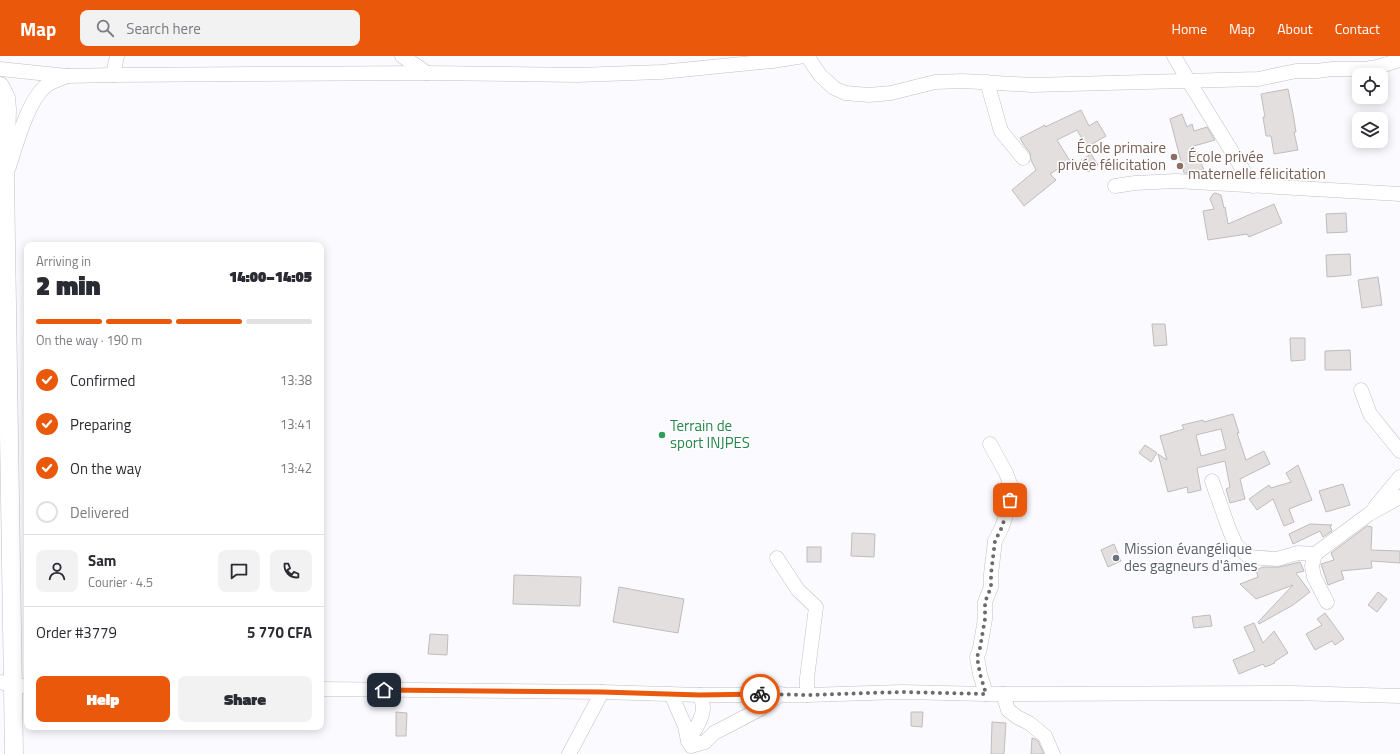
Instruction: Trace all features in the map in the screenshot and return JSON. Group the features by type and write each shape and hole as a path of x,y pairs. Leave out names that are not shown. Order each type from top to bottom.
{"street":[{"path":"113,74 117,56"},
{"path":"402,56 427,73"},
{"path":"0,69 67,76 113,74 427,73 577,75 661,72 772,61 804,56"},
{"path":"807,56 820,75 834,88 845,93 869,95 891,93 935,82 963,81 1032,85 1258,79 1296,71 1332,70 1366,62 1377,67 1400,60"},
{"path":"1174,56 1253,186"},
{"path":"5,176 24,123 34,101 46,86 67,76"},
{"path":"987,82 1001,131 1023,158"},
{"path":"0,86 6,98 7,109 5,176 14,754"},
{"path":"1115,186 1135,183 1176,181 1400,194"},
{"path":"1361,390 1370,414 1400,451"},
{"path":"986,694 977,657 985,619 985,602 991,587 995,541 1004,522 1012,489 1006,473 990,444"},
{"path":"1369,514 1400,477"},
{"path":"1212,481 1236,545 1249,557 1278,559 1298,553 1315,554"},
{"path":"1327,602 1314,577 1312,566 1315,554 1369,514 1400,497"},
{"path":"777,558 798,590 816,607 807,678 807,695"},
{"path":"324,689 602,692 700,695 807,695 902,692 986,694 1292,693 1400,696"},
{"path":"569,754 602,692"},
{"path":"671,694 684,726 688,741 692,746 705,742 714,733 762,708 782,694"},
{"path":"1002,694 1008,710 1017,717 1030,723 1045,736 1053,754"},
{"path":"688,741 697,727 702,715 703,707 700,695"}],"building":[{"path":"1288,89 1298,150 1274,154 1271,136 1266,136 1263,117 1265,117 1261,94"},
{"path":"1081,110 1089,126 1097,121 1106,136 1087,147 1077,130 1057,140 1070,161 1050,174 1056,180 1024,206 1012,190 1036,170 1031,160 1030,153 1020,138 1045,125 1045,127"},
{"path":"1182,114 1187,127 1192,124 1194,131 1207,127 1215,140 1194,146 1204,170 1184,173 1170,119"},
{"path":"1091,154 1098,165 1088,172 1081,160"},
{"path":"1215,193 1221,195 1228,224 1274,204 1282,223 1249,237 1247,234 1208,240 1203,211 1214,209 1210,199"},
{"path":"1346,213 1347,232 1327,233 1326,214"},
{"path":"1350,254 1351,275 1327,277 1326,255"},
{"path":"1378,277 1382,305 1362,308 1358,280"},
{"path":"1152,324 1165,324 1167,345 1154,346"},
{"path":"1290,338 1305,338 1305,360 1291,361"},
{"path":"1350,350 1351,370 1325,370 1325,351"},
{"path":"1233,414 1239,433 1237,433 1246,460 1264,451 1270,464 1240,479 1245,499 1230,503 1226,489 1230,487 1225,461 1197,468 1201,490 1188,493 1187,487 1168,492 1158,454 1167,460 1160,436 1184,429 1182,425 1203,420 1204,422","holes":["1221,429 1226,449 1201,456 1196,435"]},
{"path":"1145,445 1157,453 1151,462 1139,453"},
{"path":"1298,465 1312,500 1289,509 1294,522 1284,526 1273,499 1257,510 1249,499 1269,485 1271,488 1291,482 1286,473"},
{"path":"1343,484 1350,505 1326,512 1319,491"},
{"path":"1310,524 1332,525 1330,526 1332,531 1323,537 1320,531 1293,544 1289,534"},
{"path":"1367,526 1372,527 1371,550 1400,551 1400,563 1371,561 1372,568 1341,571 1344,579 1328,585 1321,564 1334,560 1331,553"},
{"path":"852,533 875,534 874,557 851,556"},
{"path":"1114,544 1121,561 1108,567 1101,550"},
{"path":"807,547 821,547 821,562 807,562"},
{"path":"1300,562 1304,571 1296,573 1310,592 1293,605 1259,624 1258,622 1293,585 1256,599 1240,584 1258,577 1256,570 1263,567 1279,567"},
{"path":"514,575 581,577 580,606 513,604"},
{"path":"619,587 684,599 678,633 613,622"},
{"path":"1378,592 1387,599 1377,612 1368,605"},
{"path":"1325,613 1344,639 1335,645 1332,641 1315,650 1306,634 1322,625 1317,619"},
{"path":"1210,615 1212,626 1194,628 1192,617"},
{"path":"1254,623 1263,643 1274,631 1288,653 1274,662 1275,663 1265,667 1263,664 1239,674 1233,660 1255,651 1244,627"},
{"path":"430,634 448,635 447,655 428,654"},
{"path":"396,712 407,713 406,736 396,736"},
{"path":"911,712 923,712 922,727 911,726"},
{"path":"992,722 1006,723 1004,754 991,754"},
{"path":"1032,738 1038,741 1044,754 1031,754"}],"way so far":[{"path":"760,694 807,695 902,692 986,694 977,657 985,619 985,602 991,587 995,541 1002,527 1010,500"}],"place":[{"name":"École primaire privée félicitation","path":"1174,157"},
{"name":"École privée maternelle félicitation","path":"1180,166"},
{"name":"Terrain de sport INJPES","path":"662,435"},
{"name":"Mission évangélique des gagneurs d'âmes","path":"1116,558"}],"route":[{"path":"384,690 602,692 700,695 760,694"}]}
